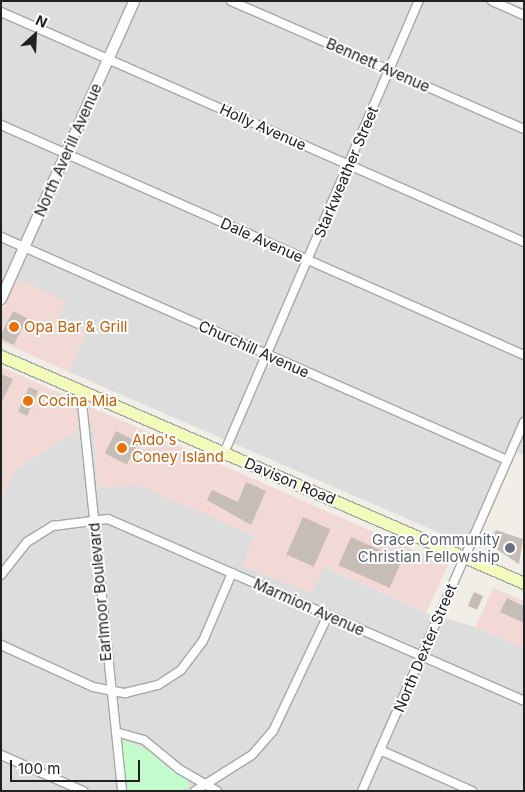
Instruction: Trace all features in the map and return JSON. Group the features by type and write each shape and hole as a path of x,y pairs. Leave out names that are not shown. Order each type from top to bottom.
{"main road":[{"name":"Davison Road","path":"1,356 81,393 524,583"}],"street":[{"name":"North Averill Avenue","path":"1,299 134,1"},
{"name":"Bennett Avenue","path":"231,1 524,129"},
{"name":"Starkweather Street","path":"224,453 419,1"},
{"path":"492,1 524,15"},
{"name":"Holly Avenue","path":"1,12 524,242"},
{"name":"Dale Avenue","path":"1,125 524,355"},
{"name":"Churchill Avenue","path":"1,237 507,460"},
{"name":"Earlmoor Boulevard","path":"81,393 109,691 116,732 122,791"},
{"name":"North Dexter Street","path":"362,791 524,422"},
{"path":"1,575 26,542 53,526 93,518"},
{"name":"Marmion Avenue","path":"93,518 108,519 524,701"},
{"path":"1,645 71,678 109,691 125,693 158,685 181,670 203,641 232,573"},
{"path":"195,791 207,786 252,755 273,731 328,615"},
{"path":"116,732 144,740 207,786 217,791"},
{"path":"380,750 472,791"},
{"path":"1,755 83,791"}],"shaded area":[{"path":"1,1 508,1 524,8 524,455 507,447 465,544 69,372 86,333 57,320 22,281 1,286"},
{"path":"22,281 66,301 58,320 86,333 69,372 1,342 1,286"},
{"path":"1,367 448,565 426,613 325,566 312,593 242,566 255,536 138,485 98,488 93,421 17,468 1,498"},
{"path":"93,421 98,488 138,484 255,536 242,566 324,566 426,613 476,627 524,648 524,791 1,791 1,498 17,468"},
{"path":"493,588 524,601 524,648 476,627"}],"green space":[{"path":"124,740 148,750 187,780 190,787 177,791 128,791 121,755"}],"building":[{"name":"Opa Bar & Grill","path":"13,311 27,318 14,345 1,339 1,335"},
{"path":"1,374 13,379 1,404"},
{"name":"Cocina Mia","path":"29,387 38,391 27,416 18,412"},
{"name":"Aldo's Coney Island","path":"116,431 138,442 127,465 105,453"},
{"path":"246,482 266,491 251,525 207,500 212,490 238,502"},
{"path":"303,517 330,529 314,567 286,554"},
{"name":"Grace Community Christian Fellowship","path":"496,530 523,539 519,564 489,544"},
{"path":"351,537 402,560 390,588 338,565"},
{"path":"474,592 483,596 477,610 468,606"},
{"path":"507,598 524,606 524,623 500,612"}],"place":[{"name":"Opa Bar & Grill","path":"14,327"},
{"name":"Cocina Mia","path":"28,401"},
{"name":"Aldo's Coney Island","path":"122,448"},
{"name":"Grace Community Christian Fellowship","path":"510,548"}]}
